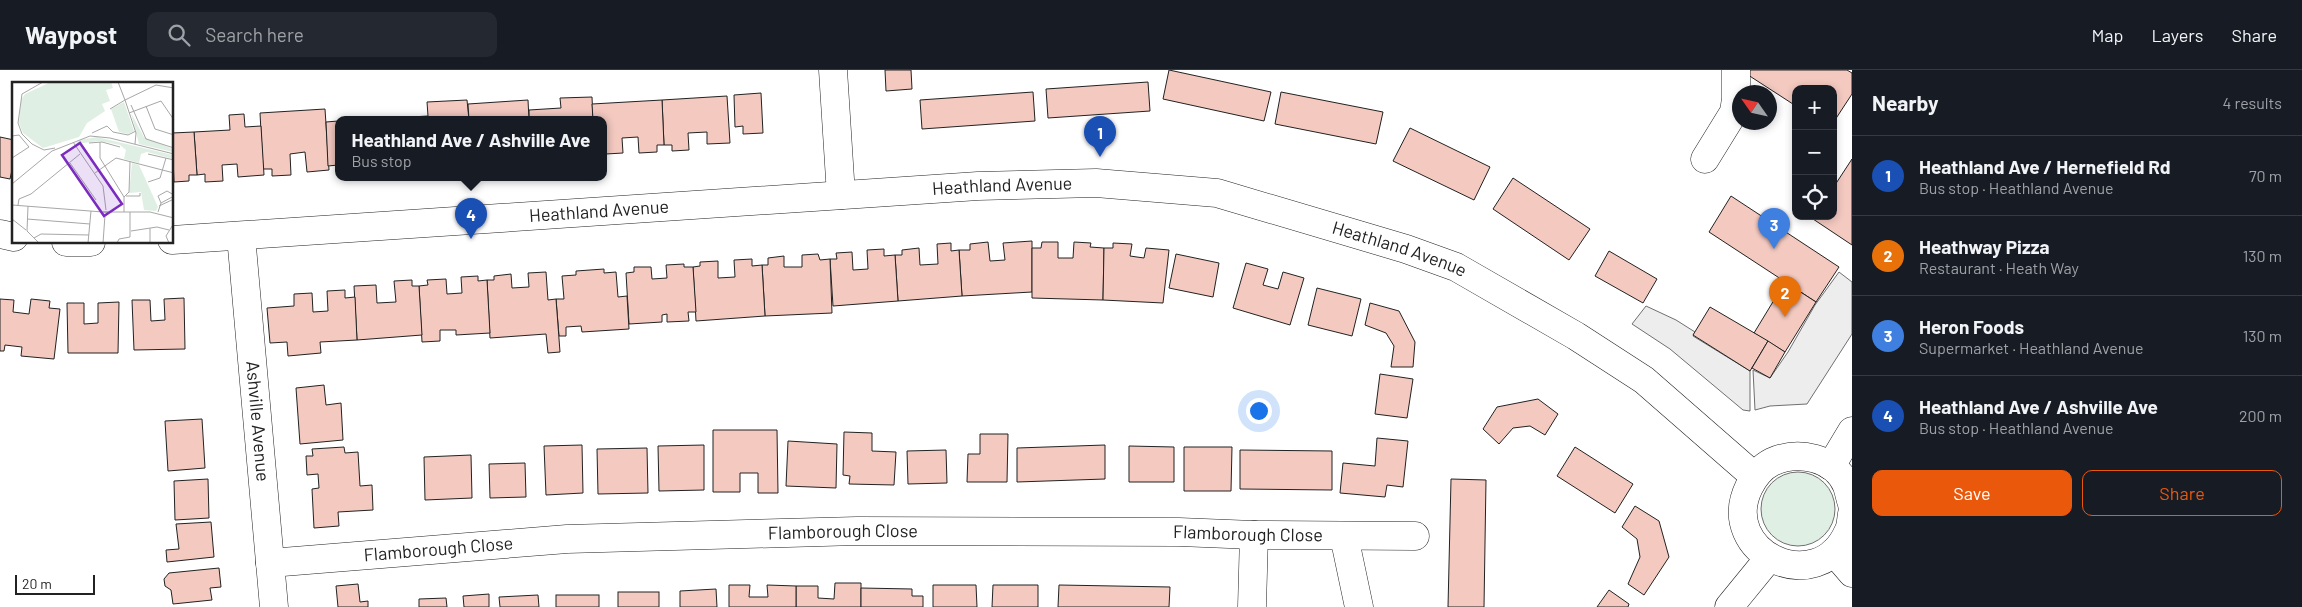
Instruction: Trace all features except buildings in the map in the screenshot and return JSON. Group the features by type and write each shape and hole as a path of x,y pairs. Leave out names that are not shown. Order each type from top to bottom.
{"street":[{"path":"833,70 841,195"},
{"path":"1705,159 1734,112 1736,70"},
{"name":"Heathland Avenue","path":"174,240 978,186 1096,183 1217,193 1406,249 1456,266 1595,348 1644,380 1754,476"},
{"name":"Ashville Avenue","path":"241,236 274,607"},
{"path":"1831,466 1852,431"},
{"path":"1852,504 1846,484 1831,466 1811,457 1790,456 1770,463 1754,476 1744,497 1743,520 1752,542 1769,558 1785,564 1802,566 1820,562 1834,552 1849,532 1852,514"},
{"name":"Flamborough Close","path":"270,563 567,539 857,531 1179,532 1254,535 1415,536"},
{"path":"1252,607 1254,535"},
{"path":"1344,536 1359,607"},
{"path":"1834,552 1852,573"},
{"path":"1729,607 1769,558"}],"green space":[{"path":"1798,472 1812,475 1824,483 1832,495 1835,509 1832,523 1824,535 1812,543 1798,546 1784,543 1772,535 1764,523 1761,509 1764,495 1772,483 1784,475"}],"shaded area":[{"path":"1839,272 1852,282 1852,334 1807,404 1770,406 1755,410 1753,370 1770,378 1788,352 1815,305"},
{"path":"1646,306 1676,320 1695,332 1693,336 1750,371 1750,411 1743,410 1670,349 1632,324"}],"place":[{"name":"Heathland Ave / Hernefield Rd","path":"1100,157"},
{"name":"Heathland Ave / Ashville Ave","path":"471,239"},
{"name":"Heron Foods","path":"1774,249"},
{"name":"Heathway Pizza","path":"1785,317"}]}
